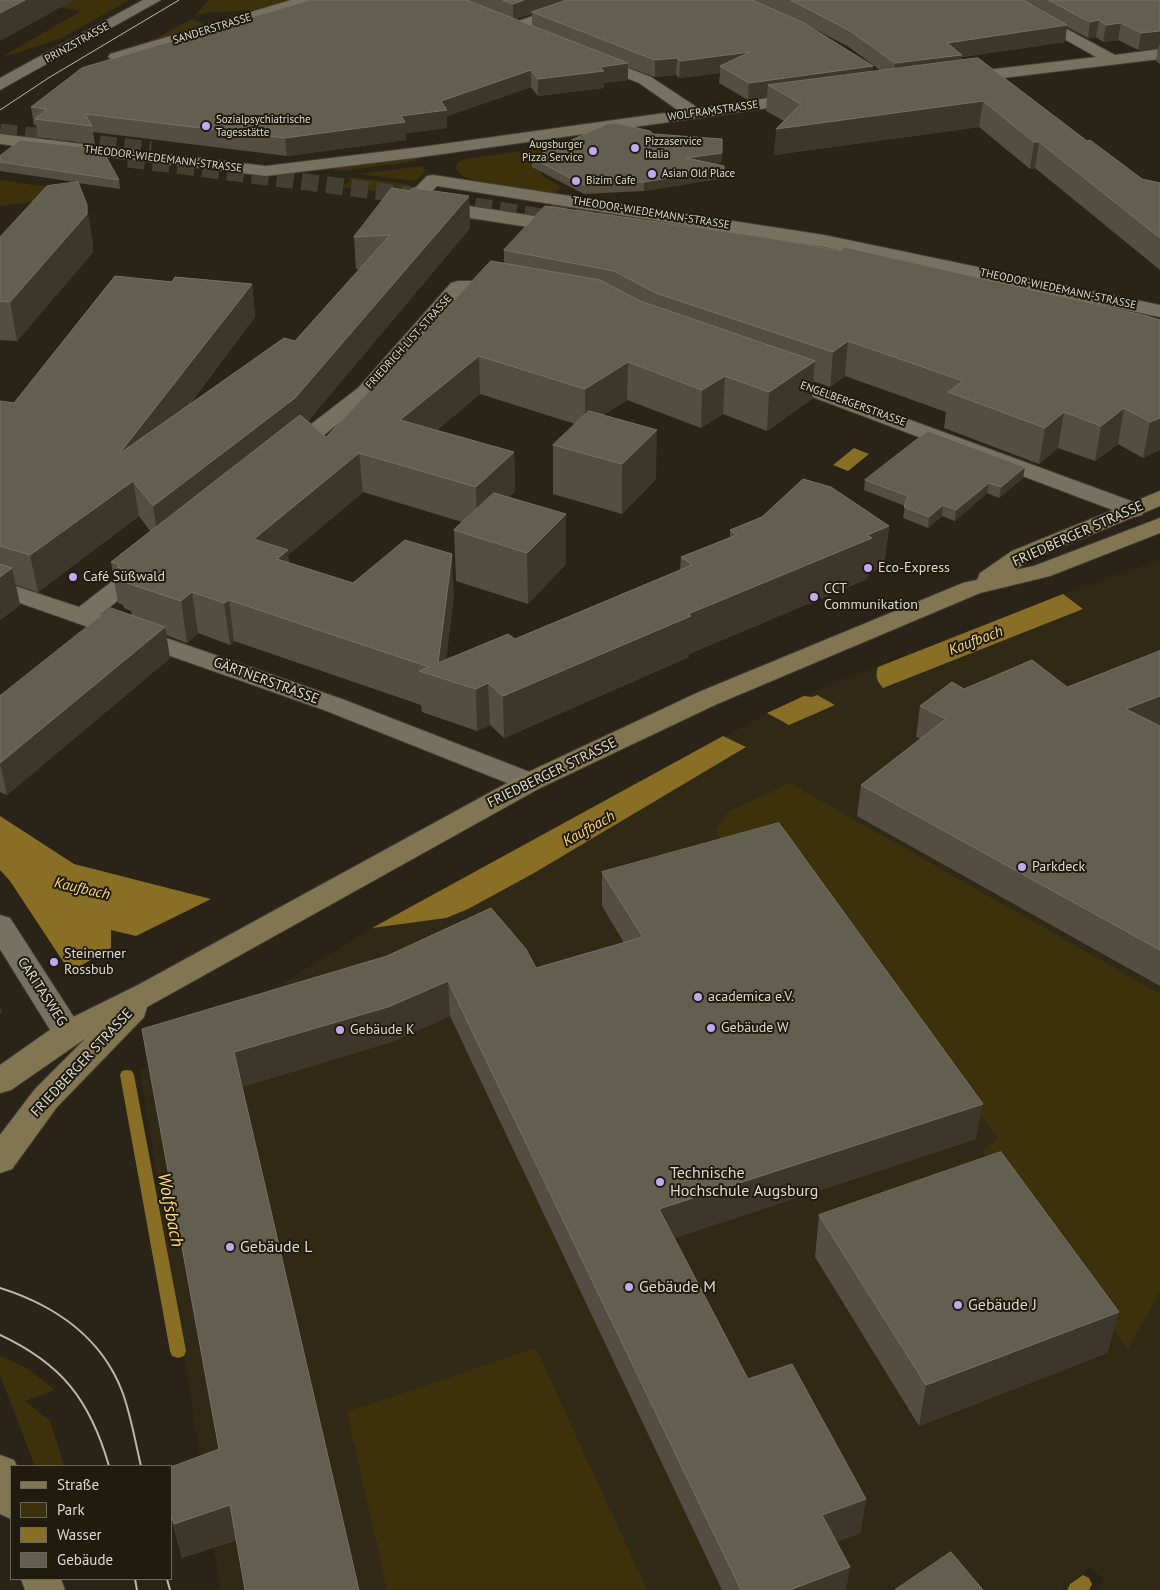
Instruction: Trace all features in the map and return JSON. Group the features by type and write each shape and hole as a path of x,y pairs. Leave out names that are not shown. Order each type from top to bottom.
{"main road":[{"name":"FRIEDBERGER STRASSE","path":"972,588 1020,556 1160,498"},
{"name":"FRIEDBERGER STRASSE","path":"0,1081 68,1032 148,993 530,782 708,698 972,588 1042,571 1160,525"},
{"name":"FRIEDBERGER STRASSE","path":"0,1160 46,1098 148,993"},
{"path":"0,1472 10,1498"}],"street":[{"name":"PRINZSTRASSE","path":"0,85 154,0"},
{"name":"SANDERSTRASSE","path":"116,57 307,0"},
{"path":"540,38 507,25 596,0"},
{"path":"1002,0 1113,60"},
{"path":"575,52 645,80 694,113"},
{"path":"946,80 1160,54"},
{"name":"WOLFRAMSTRASSE","path":"266,171 421,152 822,96"},
{"name":"THEODOR-WIEDEMANN-STRASSE","path":"0,139 266,171"},
{"path":"421,152 432,163 433,180 413,200 424,206 586,230"},
{"name":"THEODOR-WIEDEMANN-STRASSE","path":"433,180 869,249 1160,311"},
{"path":"858,266 869,249"},
{"name":"FRIEDRICH-LIST-STRASSE","path":"272,466 365,392 458,287 482,287 520,294"},
{"name":"ENGELBERGERSTRASSE","path":"759,370 1134,510"},
{"path":"82,617 158,556"},
{"name":"GÄRTNERSTRASSE","path":"0,588 356,713 530,782"},
{"name":"CARITASWEG","path":"0,926 68,1032"}],"shaded area":[{"name":"Technische Hochschule Augsburg","path":"1160,560 1160,1590 1095,1590 1104,1580 1090,1567 1063,1590 220,1590 140,1070 372,928 767,713 812,692 1063,594"}],"green space":[{"path":"17,0 129,0 62,38 0,58 81,11"},
{"path":"209,0 296,0 263,10 211,12 194,16"},
{"path":"192,19 209,26 125,49 157,38"},
{"path":"557,146 540,169 543,176 561,187 554,194 473,180 461,175 456,169 457,163 466,159"},
{"path":"414,157 418,161 342,171 332,169"},
{"path":"423,166 425,171 416,181 358,174"},
{"path":"350,177 412,185 404,195 340,187 351,180 348,179"},
{"path":"0,180 63,189 39,201 0,206"},
{"path":"790,783 1160,994 1160,1291 1128,1349 983,1151 998,1138 782,849 732,858 715,830 729,811"},
{"path":"536,1348 647,1590 387,1590 347,1412"},
{"path":"0,1356 27,1368 55,1390 25,1401 50,1421 64,1465 35,1465 0,1375"}],"water":[{"path":"854,448 869,454 848,471 833,465"},
{"name":"Kaufbach","path":"1063,594 1083,609 883,688 878,681 878,667"},
{"path":"817,695 835,705 789,725 767,713 804,696 812,697"},
{"name":"Kaufbach","path":"723,736 746,747 534,873 468,909 446,918 372,928"},
{"name":"Kaufbach","path":"0,816 74,864 211,899 136,936 111,930 111,948 70,972 10,881 0,870"}],"building":[{"path":"0,0 25,0 0,13"},
{"path":"310,0 466,0 628,63 600,67 604,71 538,79 531,70 441,101 447,110 401,116 405,122 285,138 85,114 92,126 35,119 47,109 31,107 82,68"},
{"path":"503,0 524,0 513,4"},
{"path":"567,0 752,0 804,23 873,66 749,83 720,66 750,52 680,61 677,58 655,60 532,12"},
{"path":"791,0 1023,0 1067,25 947,43 962,55 895,63 850,31"},
{"path":"1049,0 1160,0 1160,31 1141,33 1121,23 1106,25 1099,20 1090,22"},
{"path":"978,58 1087,141 1090,140 1142,179 1160,183 1160,238 1039,142 1034,142 983,101 776,129 801,104 768,85"},
{"path":"615,123 650,131 653,134 722,139 722,153 686,158 724,166 724,169 644,182 584,185 532,158 607,124"},
{"path":"21,140 102,149 119,180 0,162 0,156"},
{"path":"78,182 87,205 87,214 10,302 0,301 0,237 47,186"},
{"path":"392,188 410,191 413,188 469,196 295,398 153,506 133,481 30,555 0,546 0,401 14,403 115,276 172,282 175,277 252,284 119,454 284,338 295,341 390,235 354,237"},
{"path":"545,206 763,237 841,251 844,247 1160,320 1160,418 1150,422 1124,408 1101,426 1064,412 1045,428 948,392 963,381 848,341 833,352 656,293 614,271 504,250"},
{"path":"491,261 600,280 640,301 815,361 769,392 725,376 702,390 628,362 585,389 479,356 400,420 514,452 476,487 359,453 254,539 288,550 277,559 353,583 405,540 452,554 438,663 508,634 515,639 692,565 681,557 737,535 730,530 762,517 803,479 831,487 889,526 867,535 872,538 688,614 691,616 503,696 488,683 476,689 419,671 429,667 229,600 224,603 192,592 181,601 127,583 138,574 117,567 119,565 111,562 300,415 326,437"},
{"path":"589,411 657,430 622,464 553,445"},
{"path":"928,431 1025,467 1001,487 989,483 956,510 943,505 929,517 904,507 908,496 865,480"},
{"path":"494,493 566,514 527,553 454,530"},
{"path":"0,564 12,568 0,577"},
{"path":"111,608 165,627 0,763 0,696"},
{"path":"1160,651 1160,696 1126,709 1160,726 1160,950 861,785 946,719 920,706 952,682 964,689 1032,660 1067,687"},
{"path":"779,823 983,1104 659,1209 748,1379 792,1364 866,1499 822,1515 850,1567 790,1590 741,1590 448,981 388,1007 234,1052 359,1590 245,1590 230,1505 174,1524 172,1517 172,1467 219,1449 142,1029 387,956 491,908 526,949 536,968 643,937 602,872"},
{"name":"Gebäude J","path":"1001,1152 1119,1312 926,1385 819,1215"},
{"path":"951,1552 983,1590 895,1590"}],"waterway":[{"name":"Wolfsbach","path":"127,1075 178,1351"},
{"path":"1076,1590 1083,1584"}],"tunnel":[{"path":"0,132 151,150"},
{"path":"128,159 407,195 573,222"},
{"path":"551,205 649,219"}],"tram line":[{"path":"0,110 50,77 179,0"},
{"path":"0,1288 20,1295 57,1314 88,1339 102,1355 122,1391 141,1465"},
{"path":"0,1335 41,1358 71,1387 83,1403 93,1422 109,1465"},
{"path":"135,1580 137,1590"},
{"path":"167,1580 170,1590"}],"place":[{"name":"Sozialpsychiatrische Tagesstätte","path":"206,126"},
{"name":"Pizzaservice Italia","path":"635,148"},
{"name":"Augsburger Pizza Service","path":"593,151"},
{"name":"Asian Old Place","path":"652,174"},
{"name":"Bizim Cafe","path":"576,181"},
{"name":"Eco-Express","path":"868,568"},
{"name":"Café Süßwald","path":"73,577"},
{"name":"CCT Communikation","path":"814,597"},
{"name":"Parkdeck","path":"1022,867"},
{"name":"Steinerner Rossbub","path":"54,962"},
{"name":"academica e.V.","path":"698,997"},
{"name":"Gebäude W","path":"711,1028"},
{"name":"Gebäude K","path":"340,1030"},
{"name":"Technische Hochschule Augsburg","path":"660,1182"},
{"name":"Gebäude L","path":"230,1247"},
{"name":"Gebäude M","path":"629,1287"},
{"name":"Gebäude J","path":"958,1305"}]}
